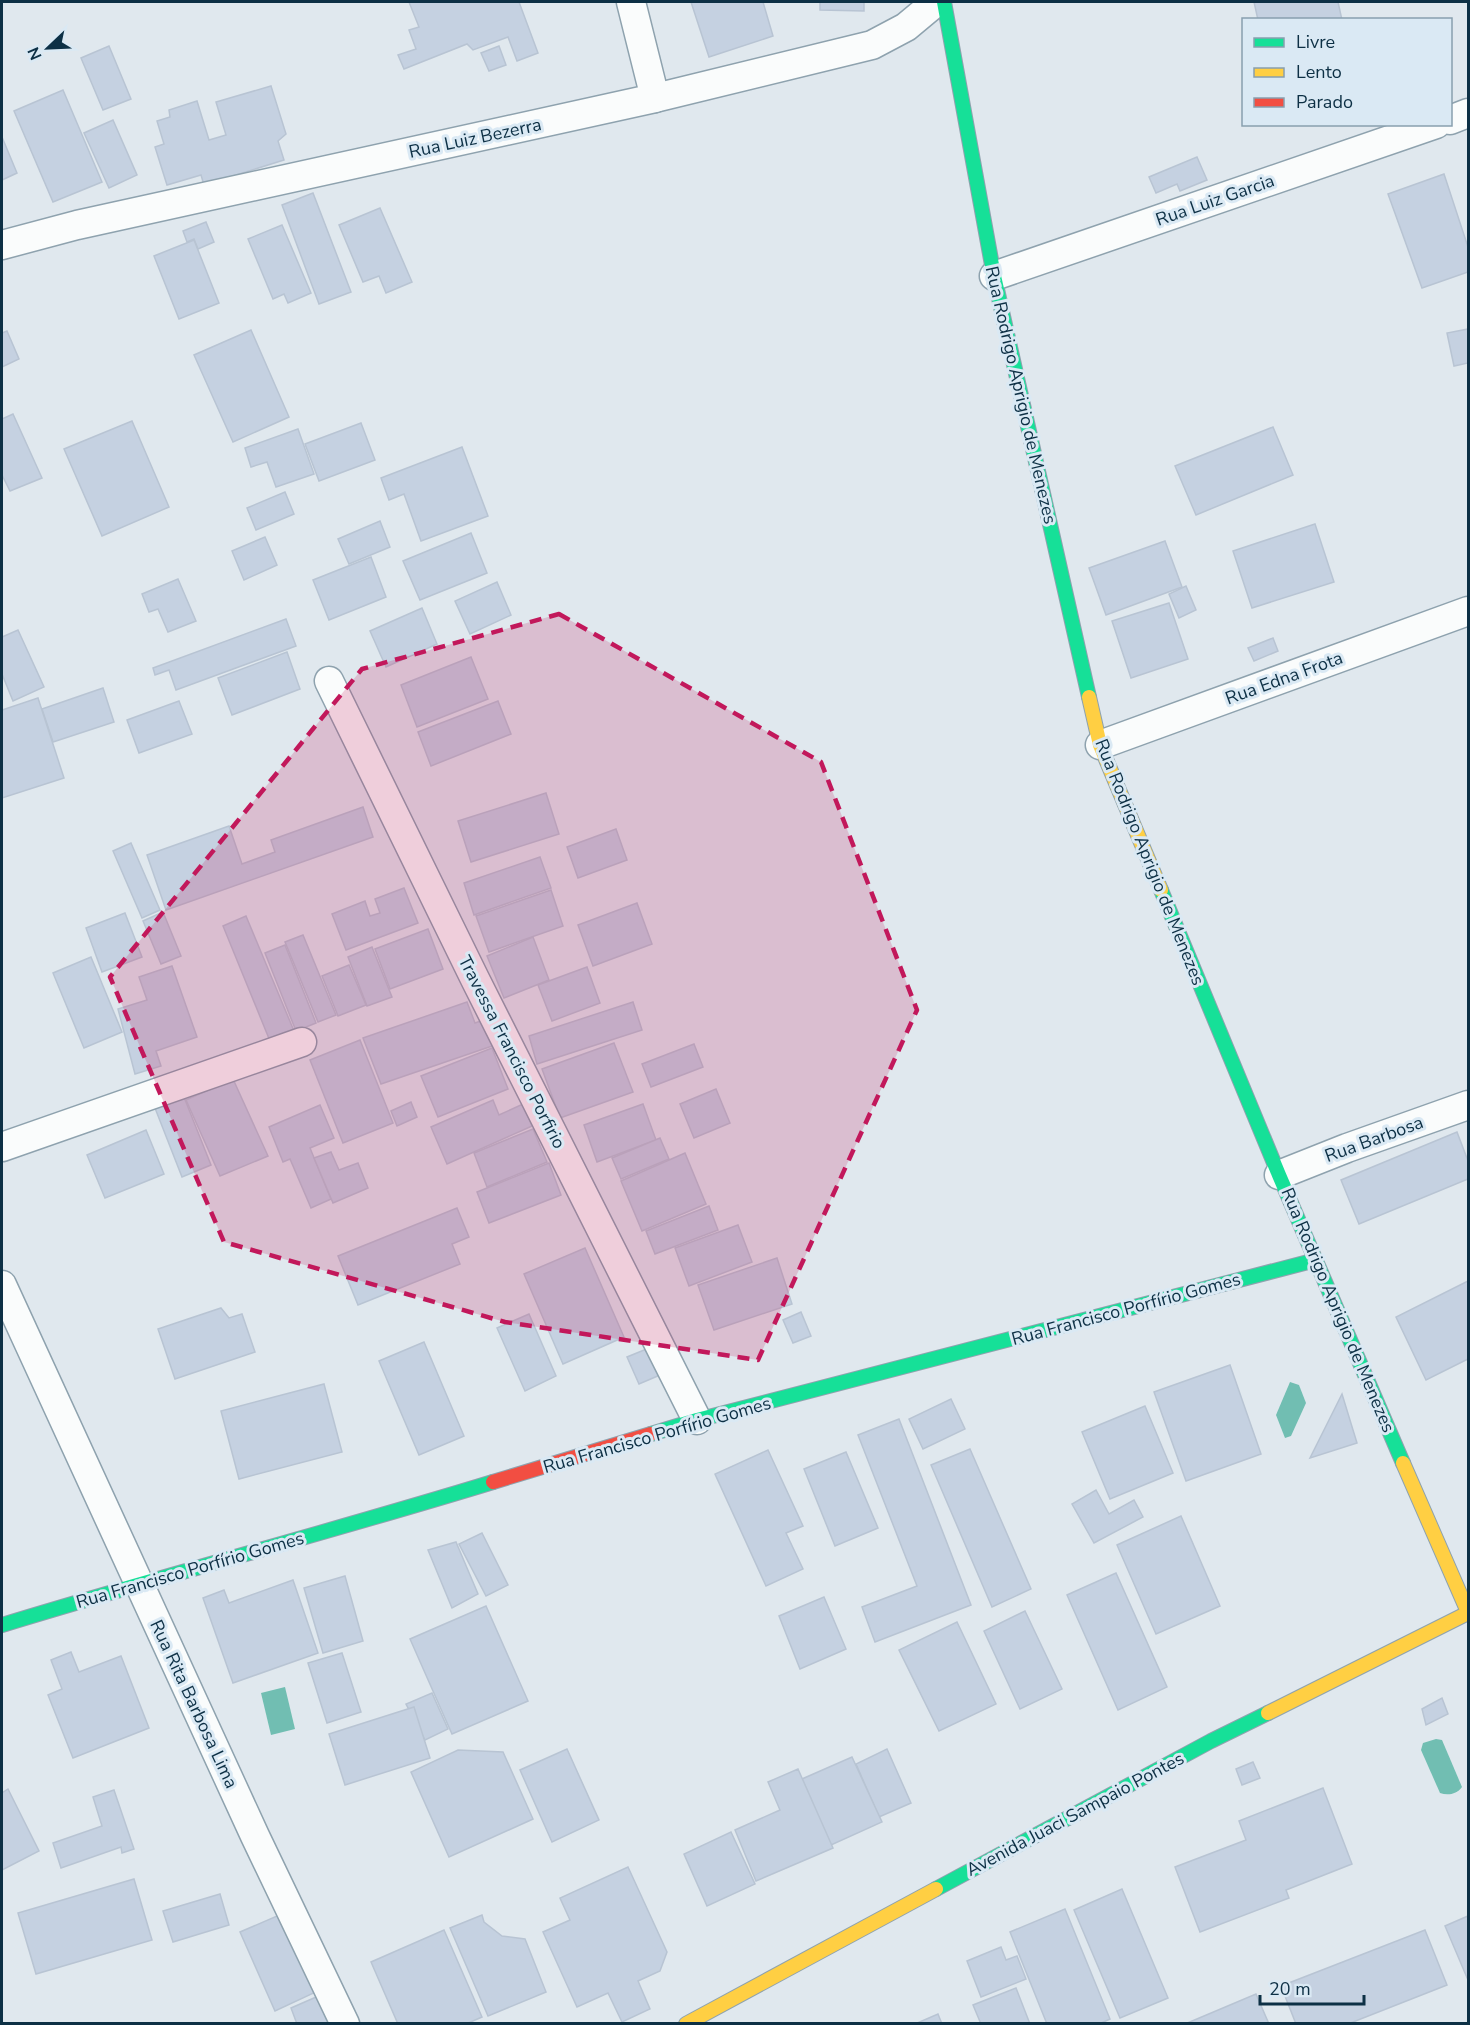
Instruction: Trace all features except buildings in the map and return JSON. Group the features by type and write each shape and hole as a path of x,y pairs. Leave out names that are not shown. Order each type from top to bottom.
{"street":[{"path":"631,2 655,98"},
{"name":"Rua Luiz Bezerra","path":"2,245 77,225 655,98 872,45 906,27 936,2"},
{"name":"Rua Rodrigo Aprigio de Menezes","path":"944,2 994,276 1100,745 1279,1175 1468,1612"},
{"path":"1452,119 1468,113"},
{"name":"Rua Luiz Garcia","path":"994,276 1430,126"},
{"name":"Rua Edna Frota","path":"1100,745 1468,611"},
{"name":"Travessa Francisco Porfirio","path":"329,681 475,979 697,1420"},
{"path":"2,1147 302,1042"},
{"name":"Rua Barbosa","path":"1279,1175 1468,1105"},
{"name":"Rua Francisco Porfírio Gomes","path":"2,1625 139,1583 380,1518 697,1420 1317,1260"},
{"name":"Rua Rita Barbosa Lima","path":"2,1285 250,1825 345,2024"},
{"name":"Avenida Juaci Sampaio Pontes","path":"686,2024 1211,1741 1468,1612"}],"highlighted area":[{"path":"559,614 821,762 917,1010 758,1360 505,1322 224,1242 110,977 362,669"}],"shaded area":[{"path":"1290,1382 1299,1385 1306,1403 1291,1436 1285,1438 1276,1415"},
{"path":"285,1687 295,1729 271,1735 261,1693"},
{"path":"1436,1739 1442,1740 1462,1787 1452,1794 1440,1793 1421,1750 1423,1743"}],"traffic: fast":[{"path":"944,2 994,276 1089,697"},
{"path":"1161,890 1279,1175 1403,1463"},
{"path":"651,1434 697,1420 1316,1260"},
{"path":"2,1625 493,1482"},
{"path":"936,1889 1211,1741 1268,1713"}],"traffic: slow":[{"path":"1089,697 1100,745 1161,890"},
{"path":"1403,1463 1468,1612"},
{"path":"1268,1713 1468,1613"},
{"path":"686,2024 936,1889"}],"traffic: jam":[{"path":"493,1482 651,1434"}]}
